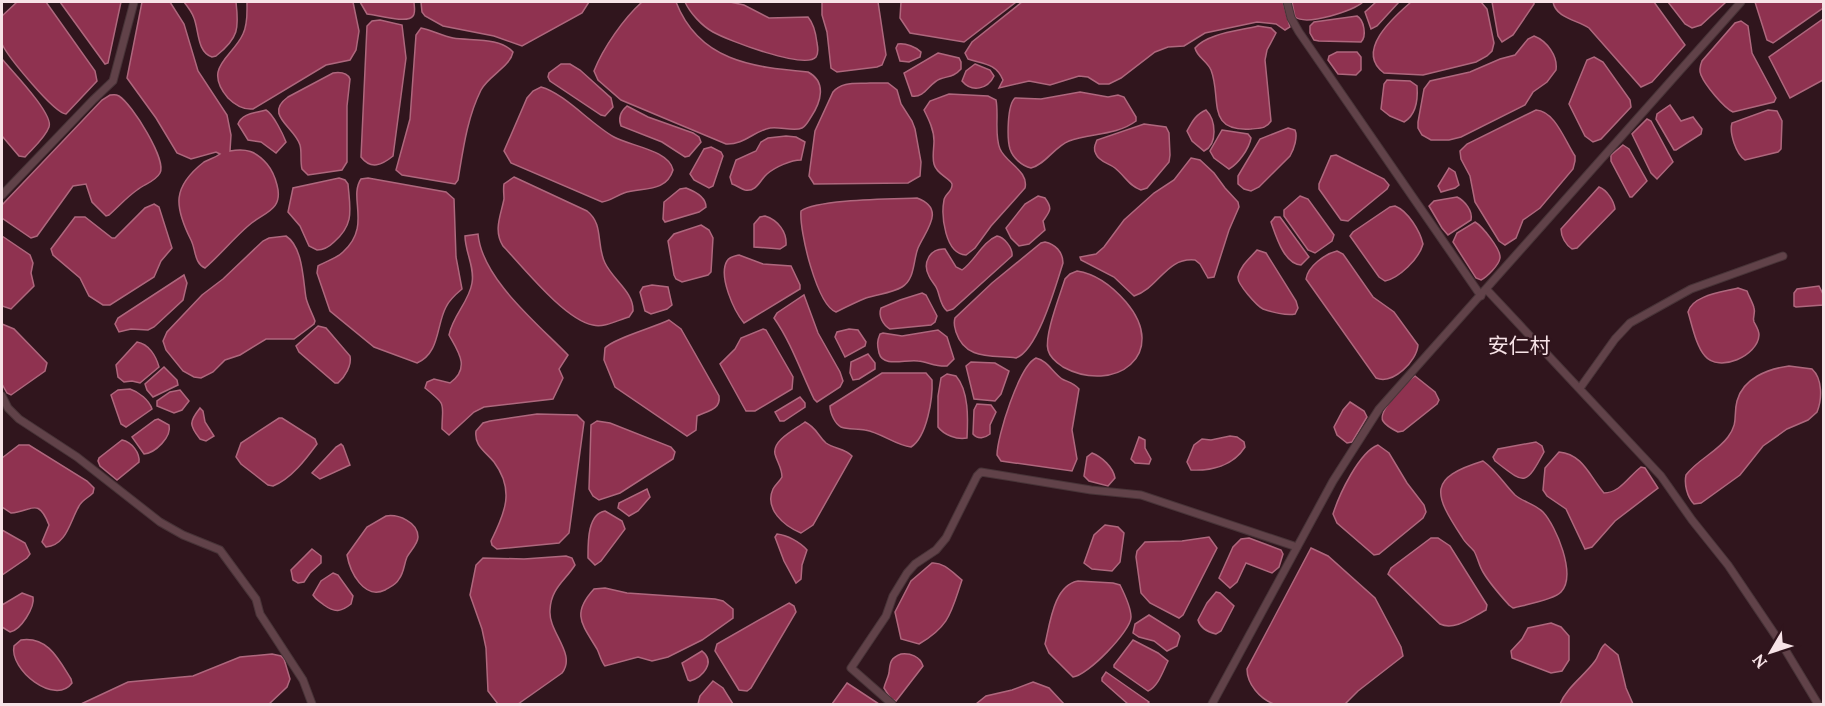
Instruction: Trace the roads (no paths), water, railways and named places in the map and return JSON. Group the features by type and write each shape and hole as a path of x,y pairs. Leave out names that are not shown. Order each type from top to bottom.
{"street":[{"path":"2,195 93,99 114,81 134,2"},
{"path":"1287,2 1291,18 1299,32 1481,296"},
{"path":"1212,705 1333,481 1379,409 1741,2"},
{"path":"1580,388 1615,339 1630,323 1691,289 1783,256"},
{"path":"1487,290 1648,461 1672,490 1762,614 1818,705"},
{"path":"2,396 14,415 77,458 160,522 183,535 220,550 256,599 260,614 303,680 312,705"},
{"path":"892,705 851,668 886,616 893,596 907,573 915,564 936,550 946,538 981,472 1099,491 1141,495 1297,547"}],"district":[{"name":"安仁村","path":"1519,346"}]}
